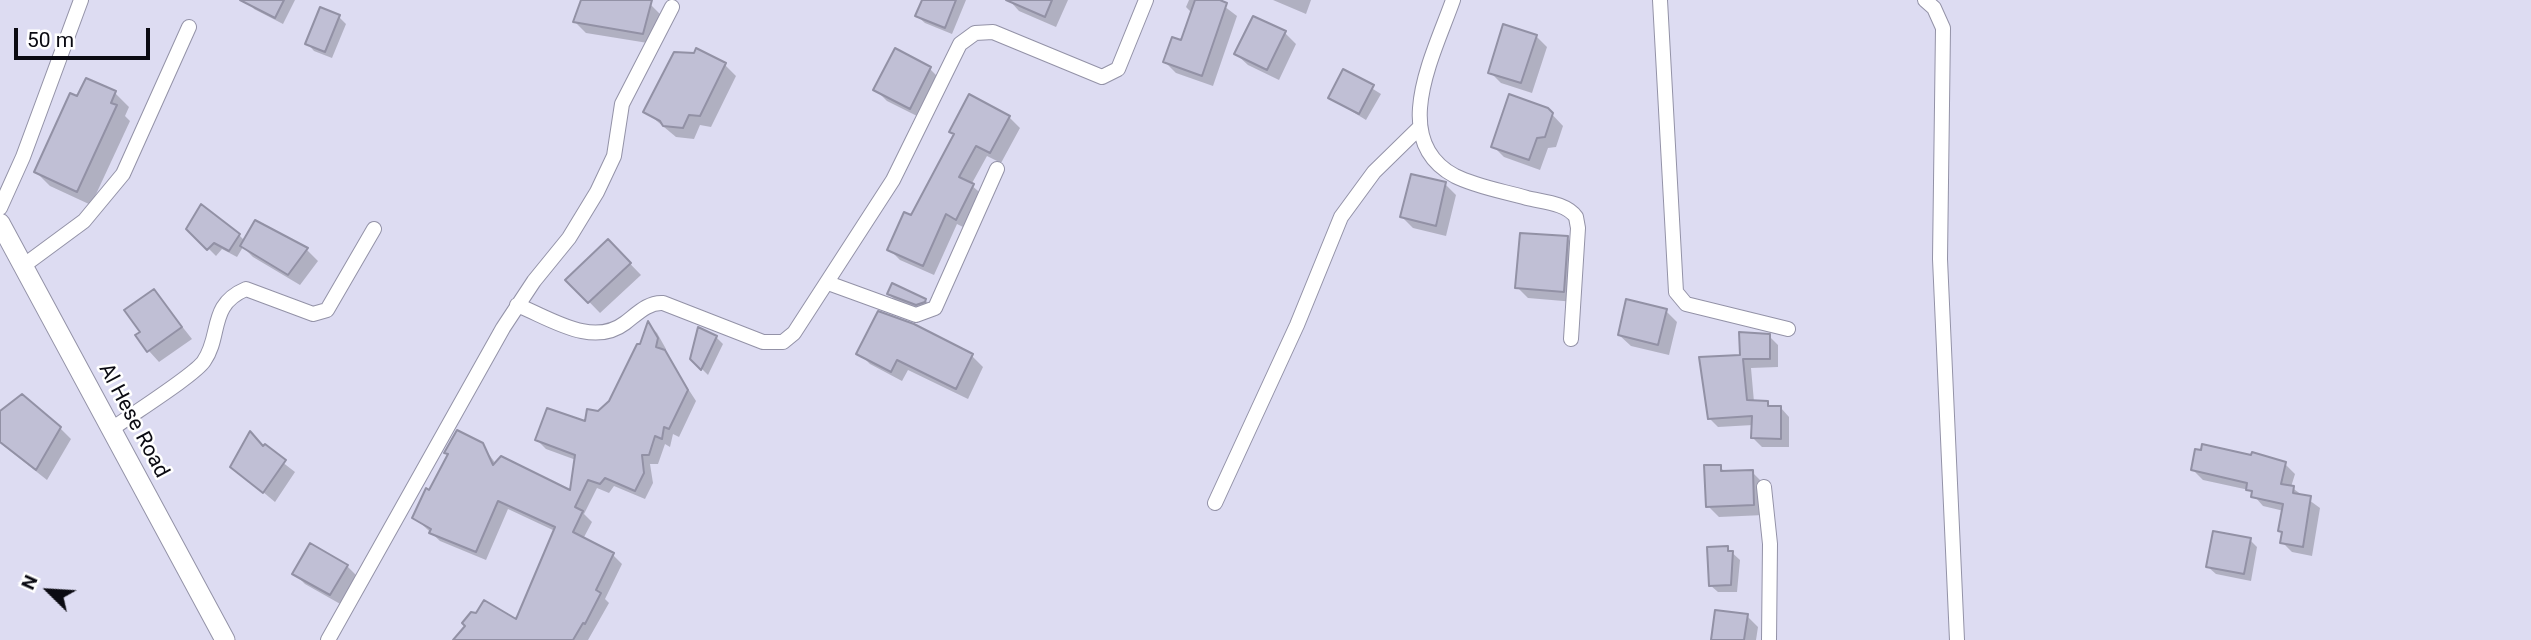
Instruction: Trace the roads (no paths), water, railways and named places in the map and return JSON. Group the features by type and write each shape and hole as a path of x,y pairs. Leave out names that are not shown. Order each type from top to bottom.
{"street":[{"path":"0,208 23,157 81,0"},
{"path":"517,305 599,335 618,328 651,304 663,303 763,342 777,344 794,333 893,180 956,52 967,37 984,31 993,32 1102,77 1118,69 1146,0"},
{"path":"1453,0 1422,90 1418,109 1419,128 1426,146 1437,162 1452,174 1470,183 1563,207 1573,212 1578,228 1571,339"},
{"path":"1660,0 1676,292 1686,304 1788,329"},
{"path":"1925,0 1940,17"},
{"path":"1943,0 1940,17 1944,39 1940,258 1942,366 1957,640"},
{"path":"328,640 415,481 517,305 569,238 597,192 614,156 622,104 672,7"},
{"path":"23,266 84,221 123,174 190,27"},
{"path":"1215,503 1287,347 1341,217 1362,186 1419,128"},
{"path":"828,283 916,315 935,308 997,169"},
{"name":"Al Hese Road","path":"0,223 225,640"},
{"path":"112,429 203,363 215,324 224,305 235,294 246,289 313,314 327,310 374,229"},
{"path":"1764,487 1770,544 1769,640"}]}
